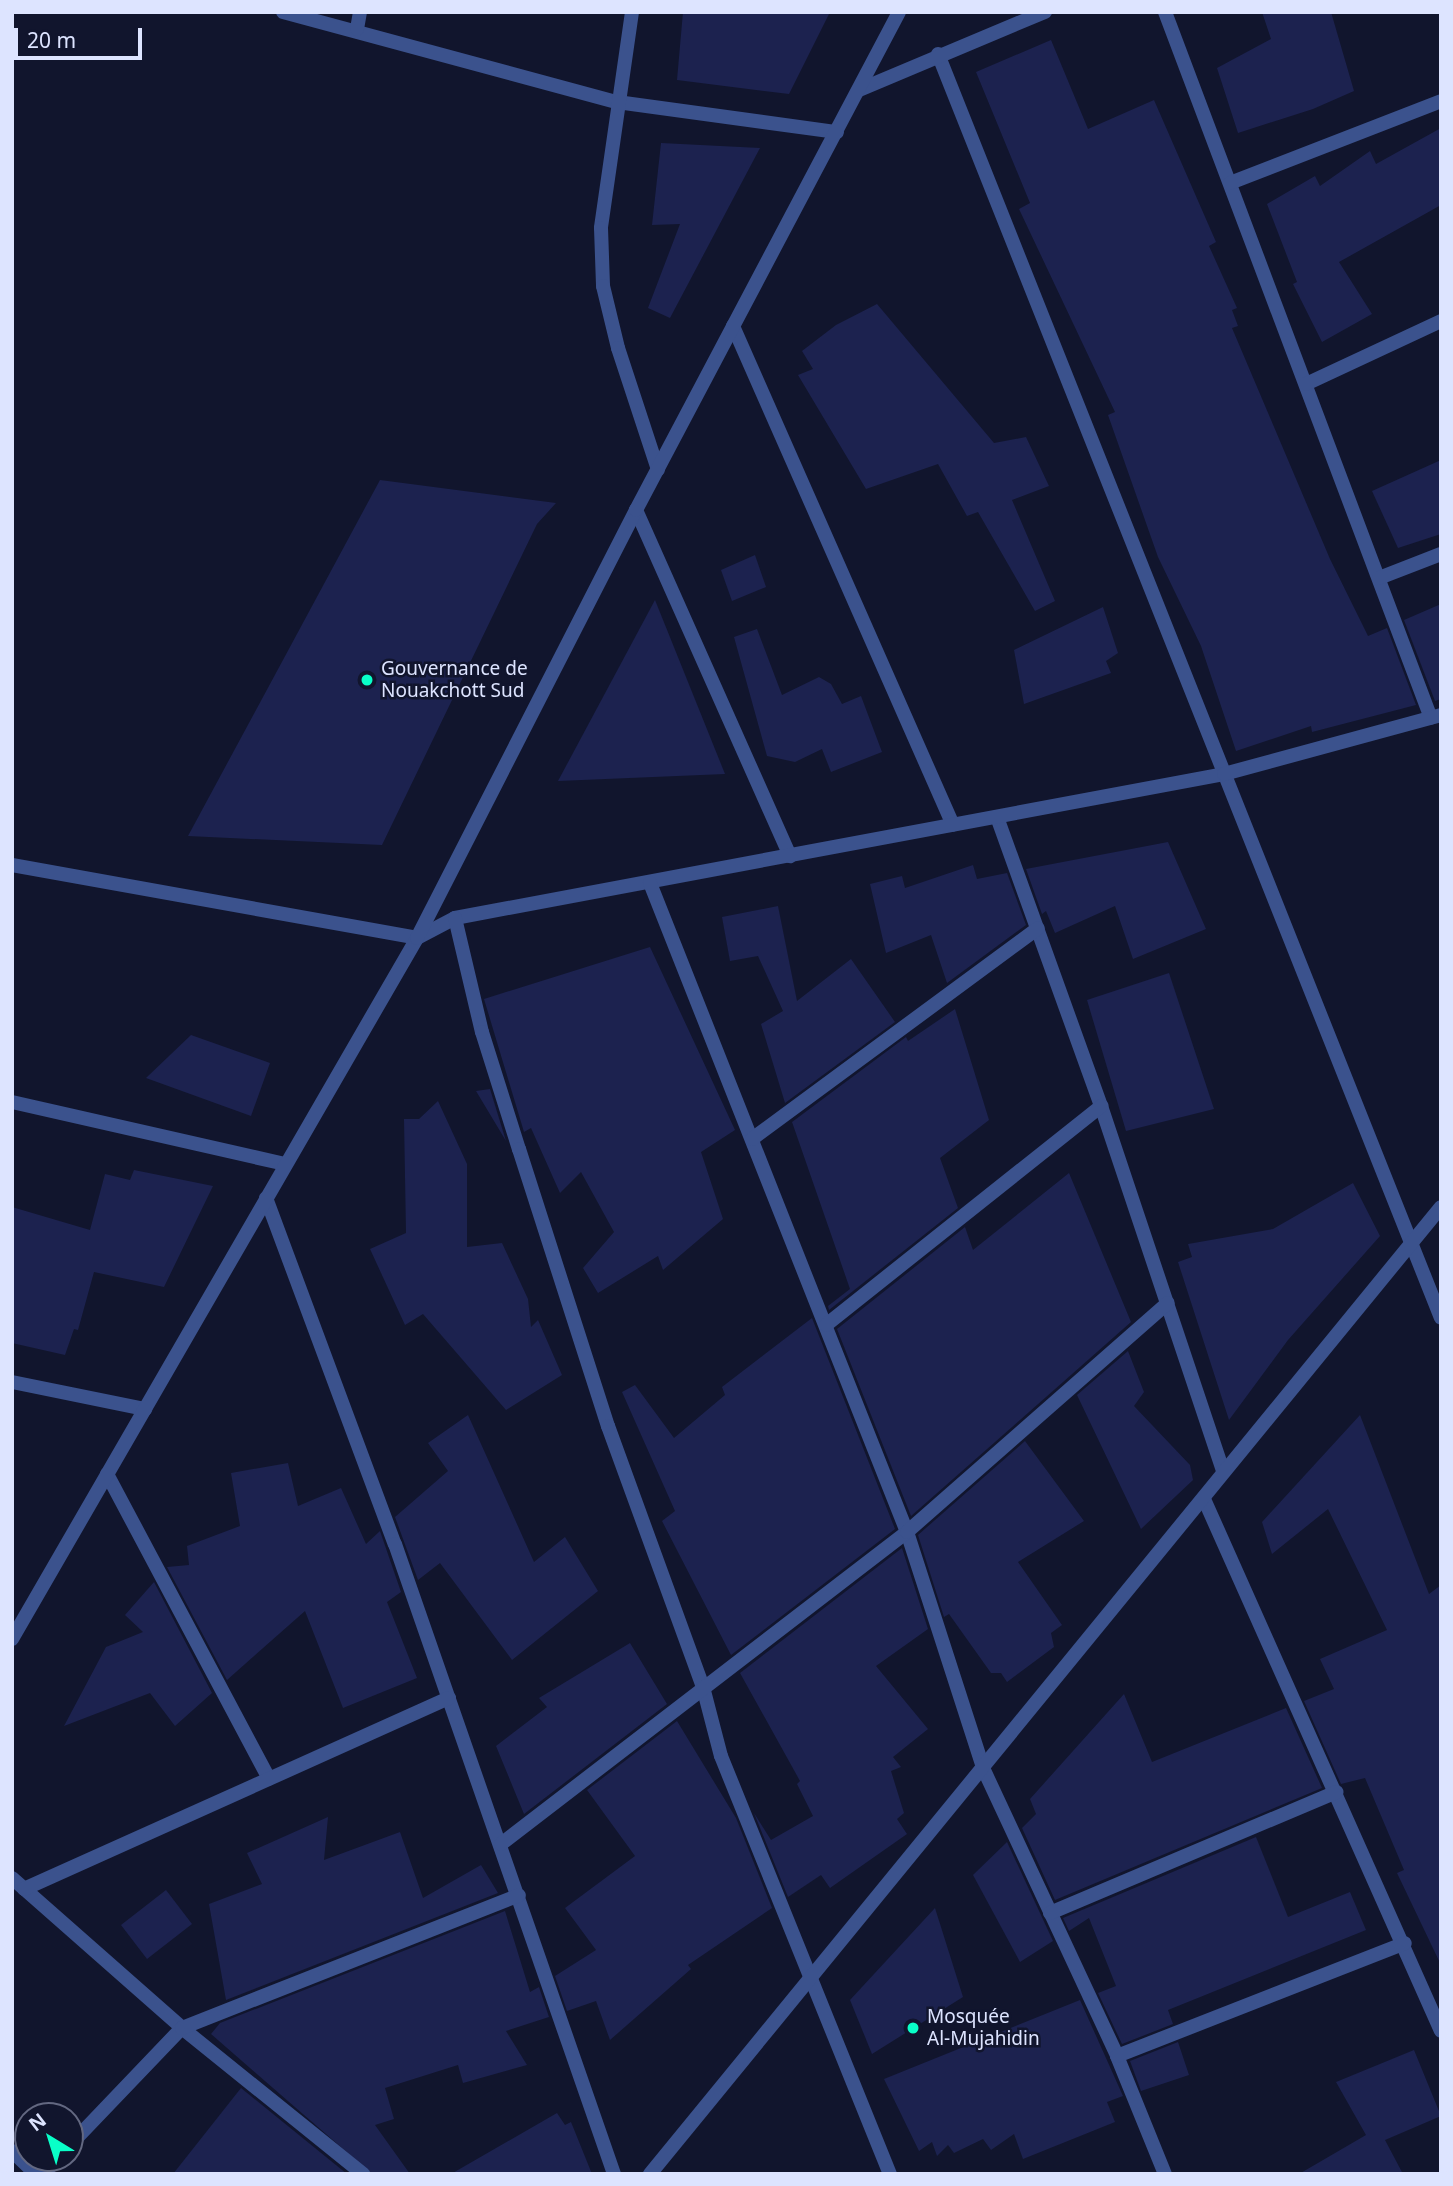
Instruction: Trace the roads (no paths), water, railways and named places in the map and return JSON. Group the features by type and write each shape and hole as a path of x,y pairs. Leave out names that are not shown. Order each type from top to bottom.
{"street":[{"path":"283,12 357,29 617,102 837,132"},
{"path":"357,29 360,12"},
{"path":"632,12 601,228 603,286 658,470"},
{"path":"12,1639 418,938 636,510 899,12"},
{"path":"859,90 938,54 1045,12"},
{"path":"12,865 418,938 456,918 1224,775 1436,717 1379,578 1165,12"},
{"path":"938,54 1441,1318"},
{"path":"1230,183 1441,101"},
{"path":"1306,384 1441,321"},
{"path":"733,326 953,825"},
{"path":"636,510 790,856"},
{"path":"1379,578 1441,554"},
{"path":"997,817 1101,1105 1223,1470"},
{"path":"650,883 906,1532 983,1768 1117,2056 1165,2174"},
{"path":"456,918 482,1032 574,1320 703,1687 722,1756 890,2174"},
{"path":"752,1139 1038,928"},
{"path":"12,1102 285,1164"},
{"path":"826,1325 1101,1105"},
{"path":"266,1198 449,1698 614,2174"},
{"path":"650,2174 1204,1499 1223,1470 1441,1207"},
{"path":"501,1844 906,1532 1168,1303"},
{"path":"12,1382 145,1409"},
{"path":"107,1474 269,1779"},
{"path":"1204,1499 1405,1943 1441,2031"},
{"path":"24,1889 449,1698"},
{"path":"1050,1913 1337,1792"},
{"path":"12,1878 182,2028 363,2174"},
{"path":"84,2131 182,2028 519,1895"},
{"path":"1117,2056 1405,1943"},
{"path":"12,2151 36,2174"}],"place":[{"name":"Gouvernance de Nouakchott Sud","path":"367,680"},
{"name":"Mosquée Al-Mujahidin","path":"913,2028"}]}
